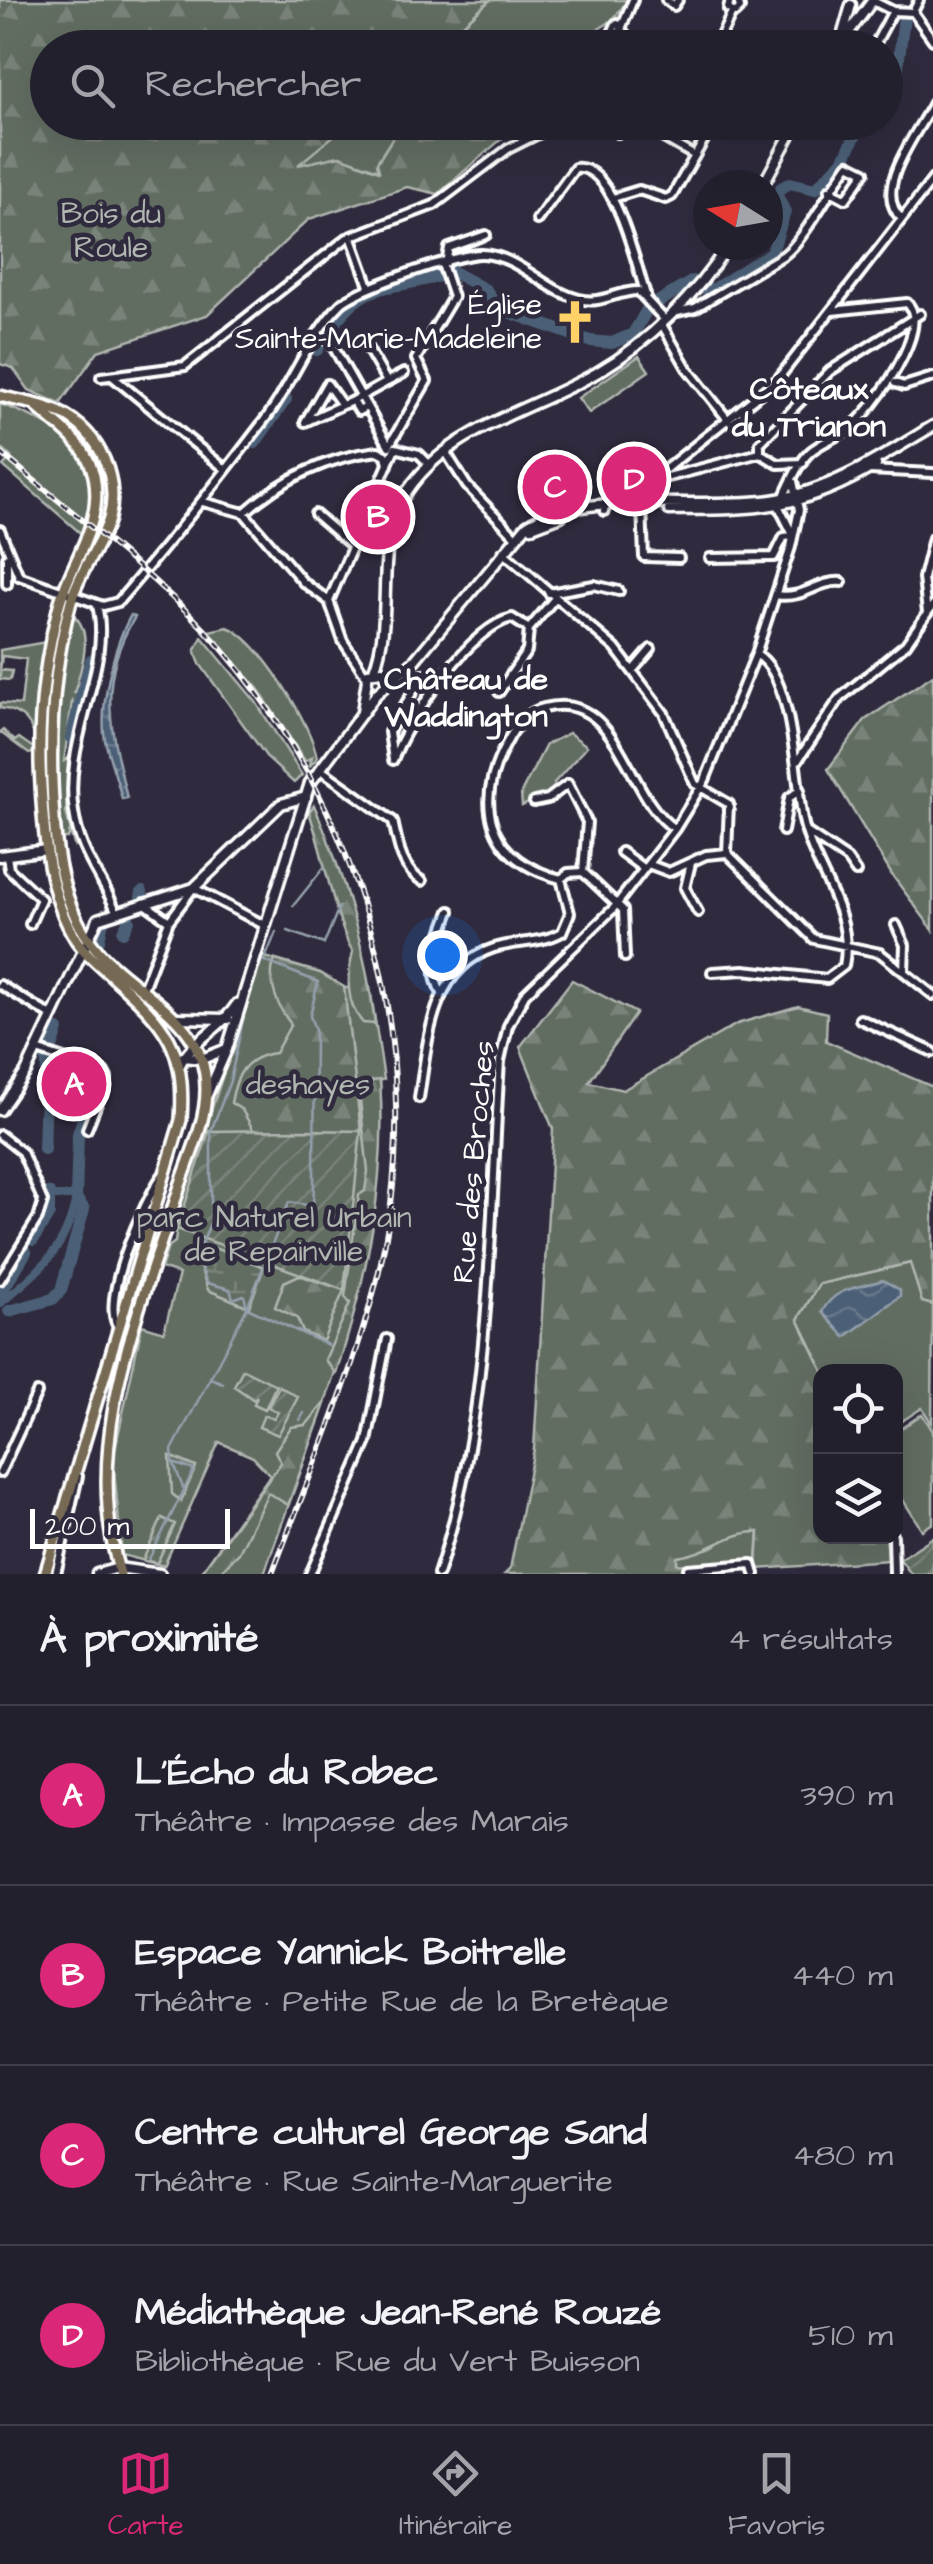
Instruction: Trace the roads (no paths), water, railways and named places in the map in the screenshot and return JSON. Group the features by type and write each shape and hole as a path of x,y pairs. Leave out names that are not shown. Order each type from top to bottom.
{"main road":[{"path":"848,30 873,1"},
{"path":"842,30 850,2 862,10"},
{"path":"770,170 787,140"},
{"path":"118,1571 107,1509 110,1417 206,1096 227,1050 302,807 320,769 378,693 383,675 378,656 394,519 407,491 445,452 598,373 666,318 717,260"},
{"path":"0,396 54,410 83,428 101,452 112,482 108,520 68,594"},
{"path":"37,408 74,436 95,484 95,516 68,594 53,715 53,849 86,944 157,1018 180,1059 181,1120 44,1574"},
{"path":"359,722 366,676 402,673 516,537 565,514 796,499 868,470 933,428"},
{"path":"796,499 933,428"},
{"path":"366,687 378,693"},
{"path":"1,1106 36,1050 98,919 193,889 286,801 306,797"},
{"path":"286,801 302,807"},
{"path":"4,856 53,849"},
{"path":"86,944 176,1018 202,1059 206,1096"},
{"path":"180,1059 228,1019 242,996"},
{"path":"176,1018 228,1019"},
{"path":"180,1059 202,1059 227,1050"},
{"path":"98,1574 160,1574"}],"street":[{"path":"620,30 632,0"},
{"path":"666,0 674,6 678,0"},
{"path":"730,0 726,6 732,13"},
{"path":"724,30 732,13 740,8 738,0"},
{"path":"913,12 919,0"},
{"path":"873,1 893,10 913,12 933,40"},
{"path":"882,30 893,10"},
{"path":"613,30 616,24 624,30"},
{"path":"902,219 894,211 890,187 933,103"},
{"path":"101,378 185,366 351,236 434,205 525,140"},
{"path":"523,142 527,140"},
{"path":"667,140 695,156"},
{"path":"613,198 639,190 666,199 704,140"},
{"path":"666,318 705,302 793,248 829,190 850,164 865,172 846,199 829,190"},
{"path":"537,220 580,166 609,186 651,303"},
{"path":"605,509 613,497 652,480 778,379 933,179"},
{"path":"351,236 369,286"},
{"path":"329,602 392,447 427,381 416,359 452,298 445,268 449,248 486,236"},
{"path":"0,530 19,576 97,604 118,602 203,502 319,337 356,296 369,286 445,268 483,254 505,260 576,299 608,300 628,292 651,303 666,318 686,368 729,421"},
{"path":"692,292 705,302"},
{"path":"710,558 774,557 784,538 793,536 781,502 803,463 811,452 855,424 895,383 921,334 920,314 907,302 831,311"},
{"path":"760,453 760,442 830,371 920,314"},
{"path":"319,337 330,341 357,398 392,447 419,454 430,465"},
{"path":"364,342 387,382"},
{"path":"342,405 327,384 305,422 317,419 404,373"},
{"path":"112,376 224,468"},
{"path":"895,383 904,386 933,377"},
{"path":"244,513 273,490 322,464 378,452 385,454 388,464"},
{"path":"445,452 467,486 516,537"},
{"path":"652,480 660,482 760,453 778,464 803,463"},
{"path":"868,470 933,472"},
{"name":"Rue des Broches","path":"438,1574 452,1527 481,1359 503,1043 525,994 616,904 675,829 700,788 756,654 776,595 793,536 793,482"},
{"path":"203,502 244,513 303,582 329,602 343,641 366,676"},
{"path":"642,508 644,557 679,558"},
{"path":"315,514 352,546"},
{"path":"928,613 923,578 933,538"},
{"path":"3,585 8,551"},
{"path":"502,552 604,637 633,670 664,713 700,788 728,804 727,853 814,939 880,953 933,996"},
{"path":"3,585 19,576"},
{"path":"776,595 800,596 826,580 842,582"},
{"path":"500,692 526,652 529,629 552,595 594,585 619,591"},
{"path":"97,604 102,634 75,758 73,809 88,864 116,911"},
{"path":"796,763 840,698 906,644 933,605"},
{"path":"424,674 389,732 392,760 420,706 484,631 512,618 529,629"},
{"path":"633,670 651,649"},
{"path":"712,972 744,970 827,978 844,966 848,947 842,915 807,832 776,672 756,654"},
{"path":"561,879 515,860 502,844 489,813 490,788 501,753 517,726 533,711 567,707 608,729 644,800 675,829"},
{"path":"320,769 393,822 399,852 412,876 422,881"},
{"path":"534,802 548,799 568,784 587,822 583,872"},
{"path":"783,831 790,798 801,789"},
{"path":"807,832 848,858 856,872"},
{"path":"621,852 646,866 668,872 727,853"},
{"path":"4,856 9,869 41,899 30,924"},
{"path":"691,862 685,888 698,912"},
{"path":"561,879 568,873 583,872 622,910 626,957"},
{"path":"419,1098 434,1014 442,993 476,955 562,932 570,913 561,879"},
{"path":"144,989 168,921 193,889 264,925"},
{"path":"143,902 168,921"},
{"path":"442,993 437,987 436,954 450,912"},
{"path":"896,925 905,946 904,972"},
{"path":"0,985 50,1016"},
{"path":"860,1019 933,1052"},
{"path":"36,1050 104,1072 107,1078 88,1129"},
{"path":"0,1135 22,1152 43,1202 38,1218 0,1280"},
{"path":"310,1574 367,1442 387,1339"},
{"path":"0,1473 37,1394"},
{"path":"56,1574 78,1470"},
{"path":"893,1544 894,1574"},
{"path":"688,1569 752,1564 755,1574"}],"water":[{"path":"131,615 135,617 123,640 111,685 112,729 127,798 122,799 105,740 104,712 113,660"},
{"path":"883,1280 900,1290 900,1296 845,1337 822,1312 841,1293"}],"waterway":[{"path":"902,30 904,17"},
{"path":"783,187 790,183 815,189 843,161 853,140"},
{"path":"783,208 783,218"},
{"path":"706,289 714,289 759,260"},
{"path":"317,350 347,308 361,297 453,272 486,290 497,308 590,341 612,343 633,334 648,308 693,281"},
{"path":"255,443 286,399"},
{"path":"71,738 91,660"},
{"path":"293,906 325,866"},
{"path":"141,898 142,892"},
{"path":"288,931 324,944 339,907"},
{"path":"123,932 129,920"},
{"path":"99,940 103,921"},
{"path":"265,959 276,932"},
{"path":"262,960 318,982 310,1016 315,1030 314,1186 313,1206 289,1202 247,1308 328,1345"},
{"path":"149,1559 194,1470 173,1463 172,1450 247,1308 244,1295 233,1299 230,1289 207,1283 197,1256 211,1221 211,1131 230,1081 244,1015"},
{"path":"51,1050 58,1030"},
{"path":"44,1149 47,1060"},
{"path":"9,1311 53,1299 61,1290 84,1209 76,1198 78,1134 96,1080 86,1072"},
{"path":"33,1240 49,1214 49,1193"},
{"path":"49,1196 76,1196"},
{"path":"0,1304 39,1270 58,1246 76,1198"},
{"path":"0,1295 26,1252"},
{"path":"210,1378 223,1383"},
{"path":"300,1420 304,1413"},
{"path":"174,1464 183,1488"}],"railway":[{"path":"0,452 181,606 260,698 307,772 344,851 372,935 389,1021 396,1109 392,1196 376,1283 354,1357 272,1574"}],"place":[{"name":"Église Sainte-Marie-Madeleine","path":"575,322"},
{"name":"Médiathèque Jean-René Rouzé","path":"634,479"},
{"name":"Centre culturel George Sand","path":"555,487"},
{"name":"Espace Yannick Boitrelle","path":"378,517"},
{"name":"L'Écho du Robec","path":"74,1084"}],"district":[{"name":"Côteaux du Trianon","path":"809,408"},
{"name":"Château de Waddington","path":"466,698"}],"park label":[{"name":"Bois du Roule","path":"111,231"},
{"name":"deshayes","path":"308,1085"},
{"name":"parc Naturel Urbain de Repainville","path":"274,1235"}]}
